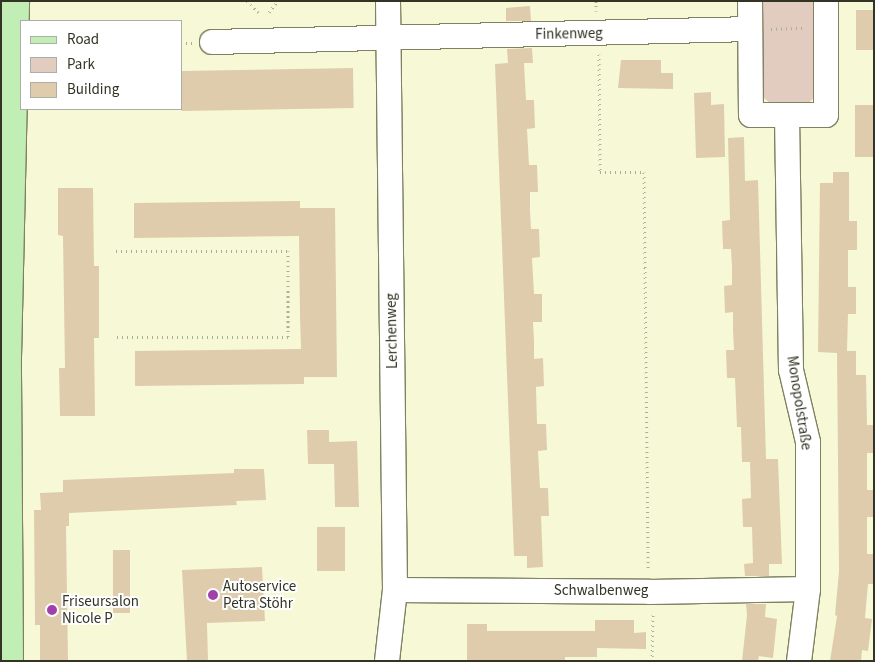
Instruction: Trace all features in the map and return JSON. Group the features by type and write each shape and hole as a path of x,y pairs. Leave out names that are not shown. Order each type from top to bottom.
{"main road":[{"path":"9,661 5,578 6,249 15,1"}],"street":[{"name":"Lerchenweg","path":"387,661 394,590 388,1"},
{"path":"750,1 751,115 826,115 826,1"},
{"name":"Finkenweg","path":"212,42 389,36 750,29"},
{"name":"Monopolstraße","path":"787,114 791,370 808,442 808,589 799,661"},
{"name":"Schwalbenweg","path":"394,590 650,592 808,589"}],"path":[{"path":"247,1 258,12"},
{"path":"269,12 278,1"},
{"path":"750,29 826,28"},
{"path":"597,33 600,172 644,172 648,580"},
{"path":"116,251 288,250 288,336 116,337"},
{"path":"652,661 653,612"}],"green space":[{"path":"760,1 817,1 818,87 813,99 806,105 772,105 764,98 760,89"}],"building":[{"path":"530,6 531,21 506,21 506,8"},
{"path":"856,10 874,10 874,50 856,50"},
{"path":"532,48 533,63 524,63 526,100 534,100 535,128 527,129 529,165 537,165 538,192 530,192 530,211 531,229 539,229 540,257 532,258 534,294 542,294 542,322 533,322 534,359 543,358 544,386 536,387 537,424 546,424 547,450 538,451 540,488 548,488 549,516 541,516 543,567 527,568 527,556 514,556 495,64 508,63 507,49"},
{"path":"621,60 661,60 661,73 673,73 673,89 618,88"},
{"path":"353,68 354,108 182,111 182,71"},
{"path":"711,92 711,105 724,104 725,157 696,158 694,93"},
{"path":"855,105 874,105 874,157 855,157"},
{"path":"744,137 745,181 758,180 766,459 778,459 782,564 769,564 769,576 745,576 744,564 753,563 752,527 743,527 742,499 751,498 750,462 742,462 741,427 737,427 735,378 727,378 726,350 734,350 733,312 725,313 724,286 732,285 732,267 731,249 723,249 722,221 730,220 728,138"},
{"path":"833,172 849,172 849,221 857,221 857,250 848,250 848,287 856,287 856,314 848,314 847,351 856,351 856,375 866,375 867,425 874,425 874,453 867,453 867,490 874,490 874,517 867,517 867,554 874,554 874,584 868,584 865,618 872,619 868,651 862,650 861,661 830,661 837,616 835,615 839,571 837,353 818,352 820,183 833,183"},
{"path":"58,188 93,188 94,266 99,266 99,338 94,338 95,416 60,416 59,368 65,368 63,236 58,235"},
{"path":"300,201 300,208 335,208 337,377 304,377 304,384 135,386 135,351 301,349 299,236 134,238 134,203"},
{"path":"307,430 329,430 329,442 357,441 359,507 335,507 334,464 308,464"},
{"path":"234,469 264,469 266,500 236,501 237,505 69,513 69,526 66,526 68,661 40,661 40,625 35,625 34,510 41,510 40,493 63,492 63,480 234,473"},
{"path":"317,527 345,527 345,571 317,571"},
{"path":"113,550 130,550 130,613 113,613"},
{"path":"262,567 265,621 207,623 208,661 187,661 182,570"},
{"path":"746,604 766,604 765,617 777,619 773,658 759,656 758,661 742,661 747,615"},
{"path":"595,620 634,620 634,633 646,632 646,649 597,648 597,657 565,657 565,660 467,661 467,624 487,624 487,631 595,631"}],"place":[{"name":"Autoservice Petra Stöhr","path":"213,595"},
{"name":"Friseursalon Nicole P","path":"52,610"}]}
